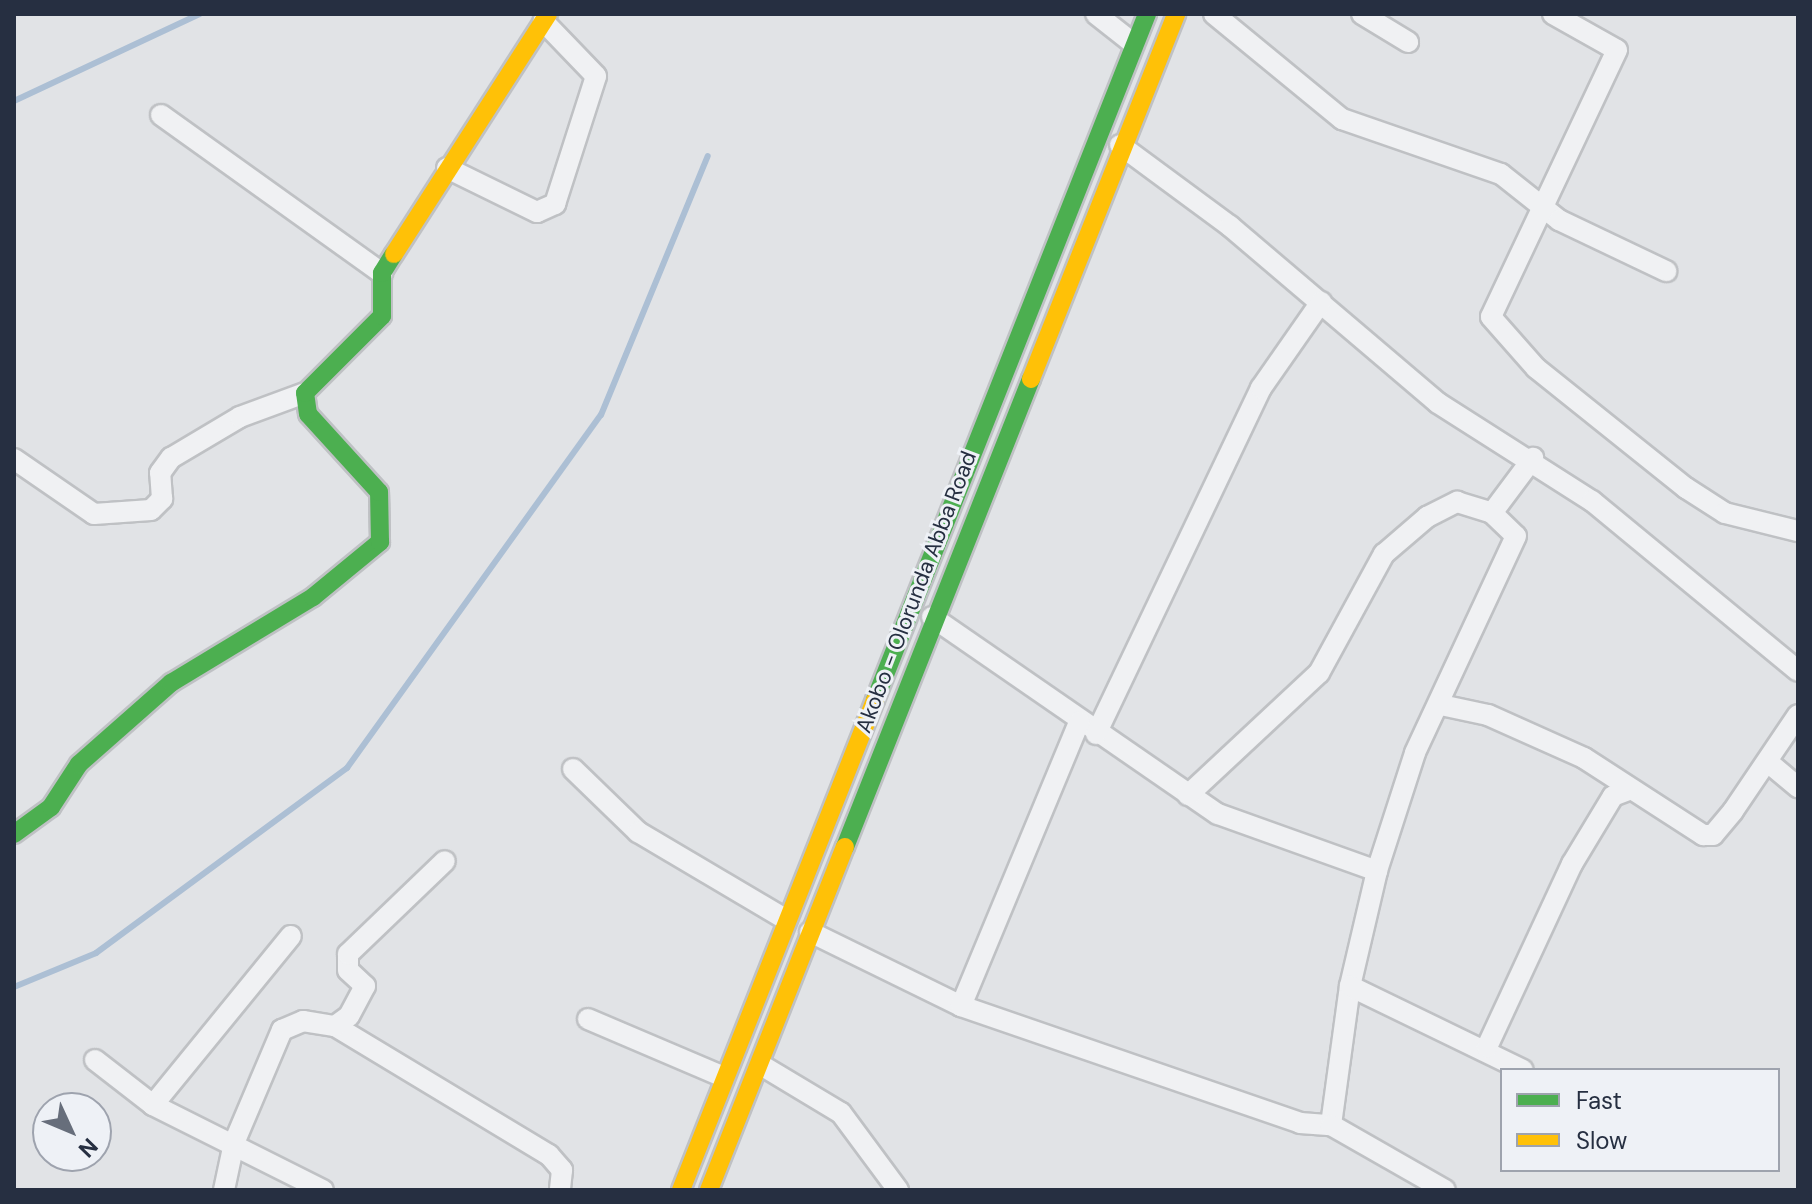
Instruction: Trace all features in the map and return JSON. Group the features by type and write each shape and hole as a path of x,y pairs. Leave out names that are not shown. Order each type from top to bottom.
{"main road":[{"name":"Akobo - Olorunda Abba Road","path":"681,1190 785,919 1147,14"},
{"name":"Akobo - Olorunda Abba Road","path":"709,1190 761,1065 932,617 1120,145 1176,14"},
{"path":"14,834 51,807 79,764 171,683 313,597 380,542 379,492 308,414 305,393 382,316 382,273 447,168 491,112 545,17"},
{"path":"706,1122 734,1133"}],"street":[{"path":"1096,14 1134,44"},
{"path":"1214,14 1342,119 1501,174 1544,211 1666,271"},
{"path":"1362,14 1408,42"},
{"path":"1553,14 1617,50 1571,136 1544,211 1492,303 1503,335 1686,488 1725,513 1797,529"},
{"path":"447,168 537,212 555,204 596,76 545,17"},
{"path":"161,115 382,273"},
{"path":"1120,145 1321,302 1438,403 1533,458 1798,671"},
{"path":"961,1006 1087,728 1261,388 1321,302"},
{"path":"14,459 94,514 151,510 162,499 160,473 171,458 240,417 305,393"},
{"path":"1492,513 1533,458"},
{"path":"1188,795 1319,673 1384,554 1457,502 1492,513 1516,536 1441,705 1415,753 1377,871 1350,986 1331,1125"},
{"path":"932,617 1087,728 1188,795 1276,840 1377,871"},
{"path":"1441,705 1488,715 1608,773 1622,793 1690,830 1713,835 1769,763 1780,734 1798,715"},
{"path":"1769,763 1798,787"},
{"path":"573,769 638,832 785,919"},
{"path":"1487,1047 1572,864 1622,793"},
{"path":"335,1026 365,994 362,981 348,970 348,954 445,861"},
{"path":"810,932 961,1006 1300,1123 1331,1125 1445,1190"},
{"path":"153,1105 291,936"},
{"path":"1350,986 1487,1047 1520,1068"},
{"path":"588,1019 724,1077"},
{"path":"224,1190 234,1143 282,1030 303,1021 335,1026 549,1155 562,1170 560,1190"},
{"path":"95,1060 153,1105 323,1190"},
{"path":"761,1065 841,1113 898,1190"}],"waterway":[{"path":"14,101 200,14"},
{"path":"14,987 96,953 347,768 601,415 708,156"}],"traffic: fast":[{"path":"875,700 1147,14"},
{"path":"14,834 51,807 79,764 171,683 313,597 380,542 379,492 308,414 305,393 382,316 382,273 394,254"},
{"path":"845,847 1031,379"}],"traffic: slow":[{"path":"394,254 548,14"},
{"path":"1031,379 1176,14"},
{"path":"681,1190 875,700"},
{"path":"709,1190 845,847"}]}
